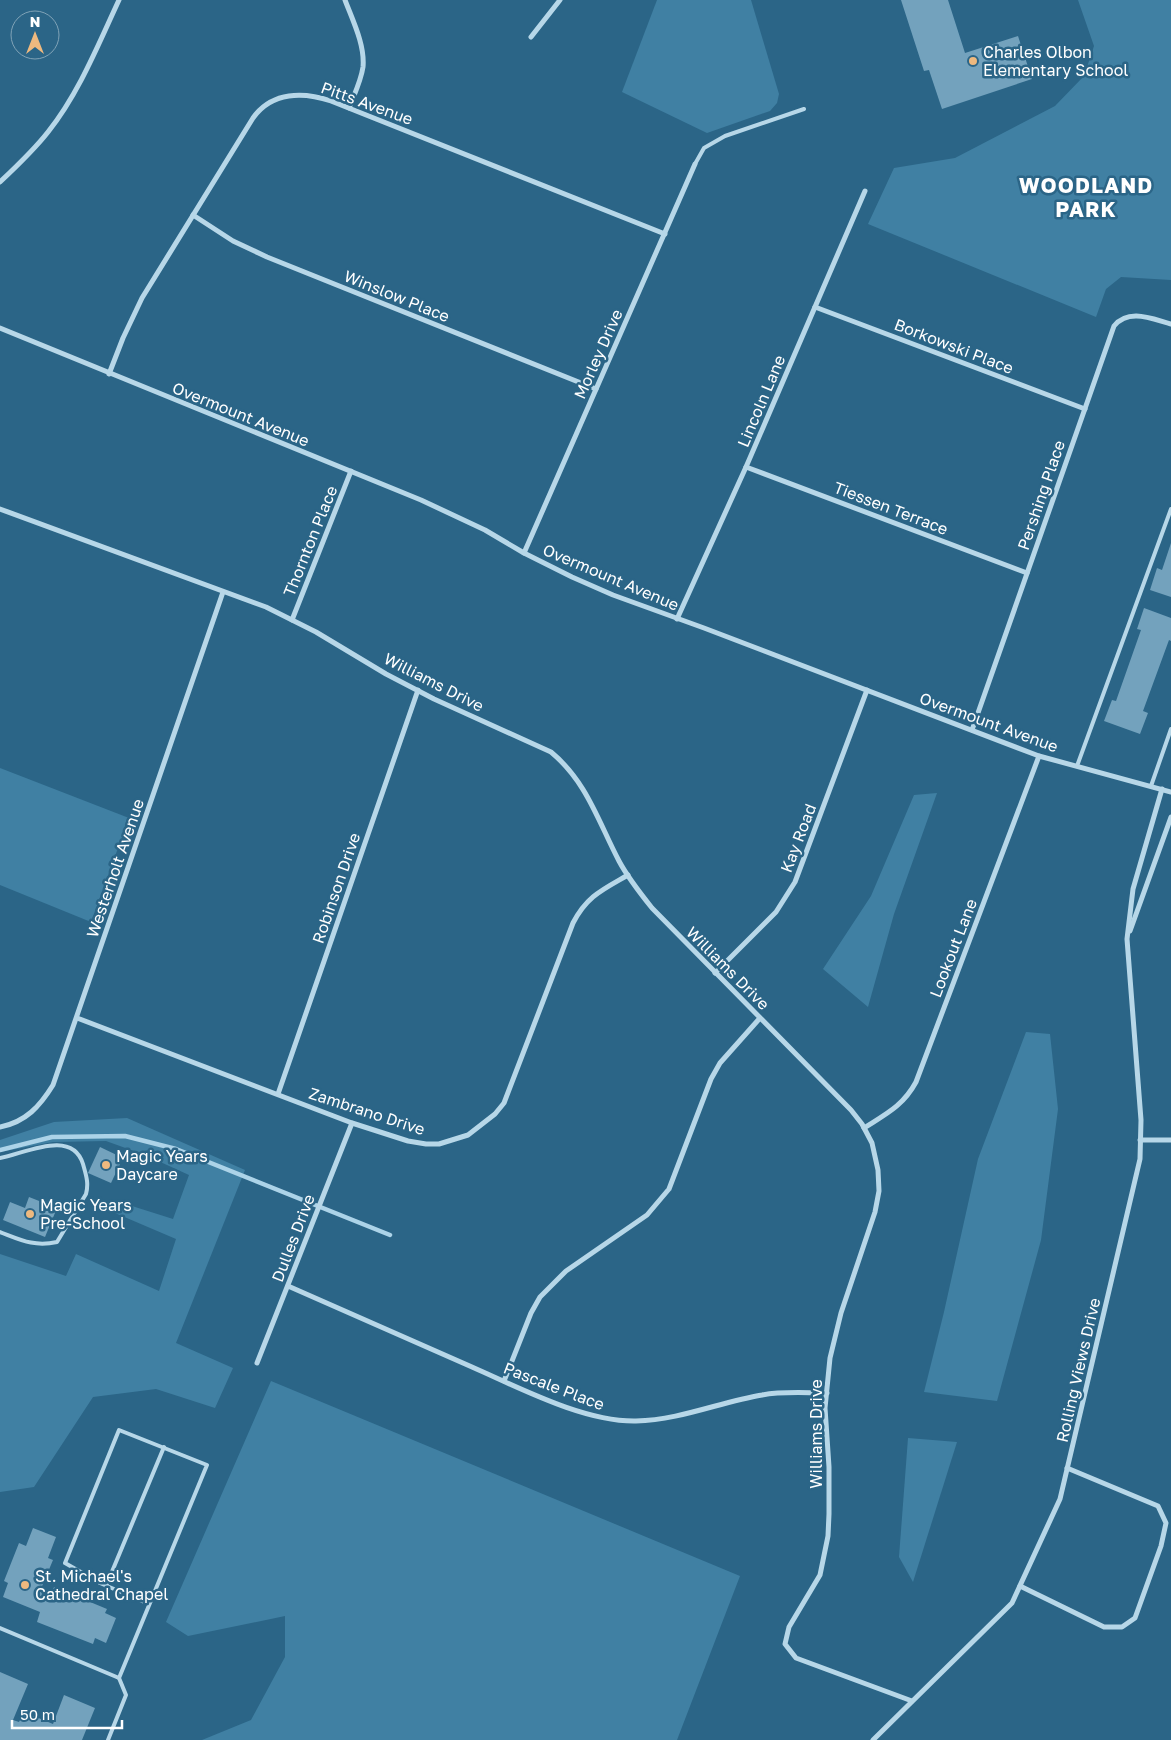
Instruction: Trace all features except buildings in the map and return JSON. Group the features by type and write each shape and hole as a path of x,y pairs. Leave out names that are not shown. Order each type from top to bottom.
{"street":[{"path":"0,182 49,132 69,102 118,0"},
{"path":"345,0 357,30 363,55 363,68 349,108"},
{"path":"531,37 560,0"},
{"name":"Pitts Avenue","path":"109,374 142,298 258,110 265,105 288,96 317,96 665,234"},
{"name":"Morley Drive","path":"524,553 695,164"},
{"name":"Lincoln Lane","path":"677,619 746,467 865,191"},
{"name":"Winslow Place","path":"193,215 234,241 267,256 596,389"},
{"name":"Borkowski Place","path":"815,307 1085,409"},
{"name":"Pershing Place","path":"972,730 1114,326 1119,320 1132,316 1150,318 1171,324"},
{"name":"Overmount Avenue","path":"0,328 420,500 485,530 524,553 572,577 613,595 1039,756 1171,792"},
{"name":"Tiessen Terrace","path":"746,467 1027,573"},
{"name":"Thornton Place","path":"292,620 351,471"},
{"name":"Williams Drive","path":"0,509 266,607 418,690 551,752 562,761 580,782 635,888 715,973 851,1110 864,1128 872,1144 878,1170 878,1191 875,1212 841,1313 830,1358 825,1408 829,1467 828,1536 820,1575 789,1627 785,1644 796,1658 912,1701"},
{"name":"Westerholt Avenue","path":"0,1127 7,1126 34,1112 53,1085 223,592"},
{"name":"Robinson Drive","path":"278,1094 418,690"},
{"name":"Kay Road","path":"715,973 776,912 795,882 867,690"},
{"name":"Lookout Lane","path":"864,1128 896,1108 909,1095 916,1082 1039,756"},
{"name":"Rolling Views Drive","path":"873,1740 1012,1603 1060,1498 1140,1159 1141,1120 1127,939 1133,889 1162,789"},
{"name":"Rolling Views Drive","path":"1127,939 1171,817"},
{"name":"Zambrano Drive","path":"76,1018 352,1123 408,1141 439,1144 468,1135 495,1114 504,1103 579,912 588,900 628,876"},
{"path":"504,1381 531,1313 540,1297 566,1271 647,1215 669,1189 711,1079 720,1063 760,1018"},
{"name":"Dulles Drive","path":"257,1363 352,1123"},
{"path":"1140,1140 1171,1140"},
{"name":"Pascale Place","path":"288,1286 571,1409 613,1420 636,1421 679,1416 761,1395 827,1393"},
{"path":"1020,1586 1104,1627 1122,1627 1134,1618 1161,1546 1166,1523 1158,1506 1067,1468"}],"lane":[{"path":"695,164 704,148 725,136 804,109"},
{"path":"1077,766 1171,509"},
{"path":"1152,786 1171,729"},
{"path":"0,1158 45,1145 58,1145 74,1151 81,1157 88,1180 86,1194 57,1242 31,1243 0,1232"},
{"path":"118,1678 207,1466 119,1430 65,1563 106,1586 149,1604"},
{"path":"106,1586 164,1447"},
{"path":"0,1628 118,1678 126,1695 108,1740"}],"shaded area":[{"path":"657,0 751,0 779,94 777,103 770,111 707,133 622,92"},
{"path":"1078,0 1171,0 1171,280 1121,277 1106,289 1096,317 868,224 894,168 955,158 1055,106 1084,76 1094,46"},
{"path":"0,768 129,818 91,922 0,885"},
{"path":"937,793 894,914 868,1007 823,969 871,896 914,795"},
{"path":"1026,1032 1050,1034 1058,1109 1041,1240 997,1401 924,1392 978,1159"},
{"path":"127,1118 245,1170 176,1343 233,1368 215,1408 156,1389 93,1397 34,1487 0,1492 0,1254 66,1276 76,1254 159,1291 176,1239 108,1210 113,1200 173,1219 189,1175 145,1155 106,1141 53,1142 0,1152 0,1140 54,1122"},
{"path":"271,1381 740,1576 677,1740 202,1740 251,1720 285,1657 285,1616 188,1636 166,1622"},
{"path":"908,1438 957,1442 913,1582 899,1557"}],"waterway":[{"path":"0,1150 52,1137 125,1136 176,1149 390,1235"}],"place":[{"name":"Charles Olbon Elementary School","path":"973,61"},
{"name":"Magic Years Daycare","path":"106,1165"},
{"name":"Magic Years Pre-School","path":"30,1214"},
{"name":"St. Michael's Cathedral Chapel","path":"25,1585"}],"district":[{"name":"WOODLAND PARK","path":"1086,198"}]}
